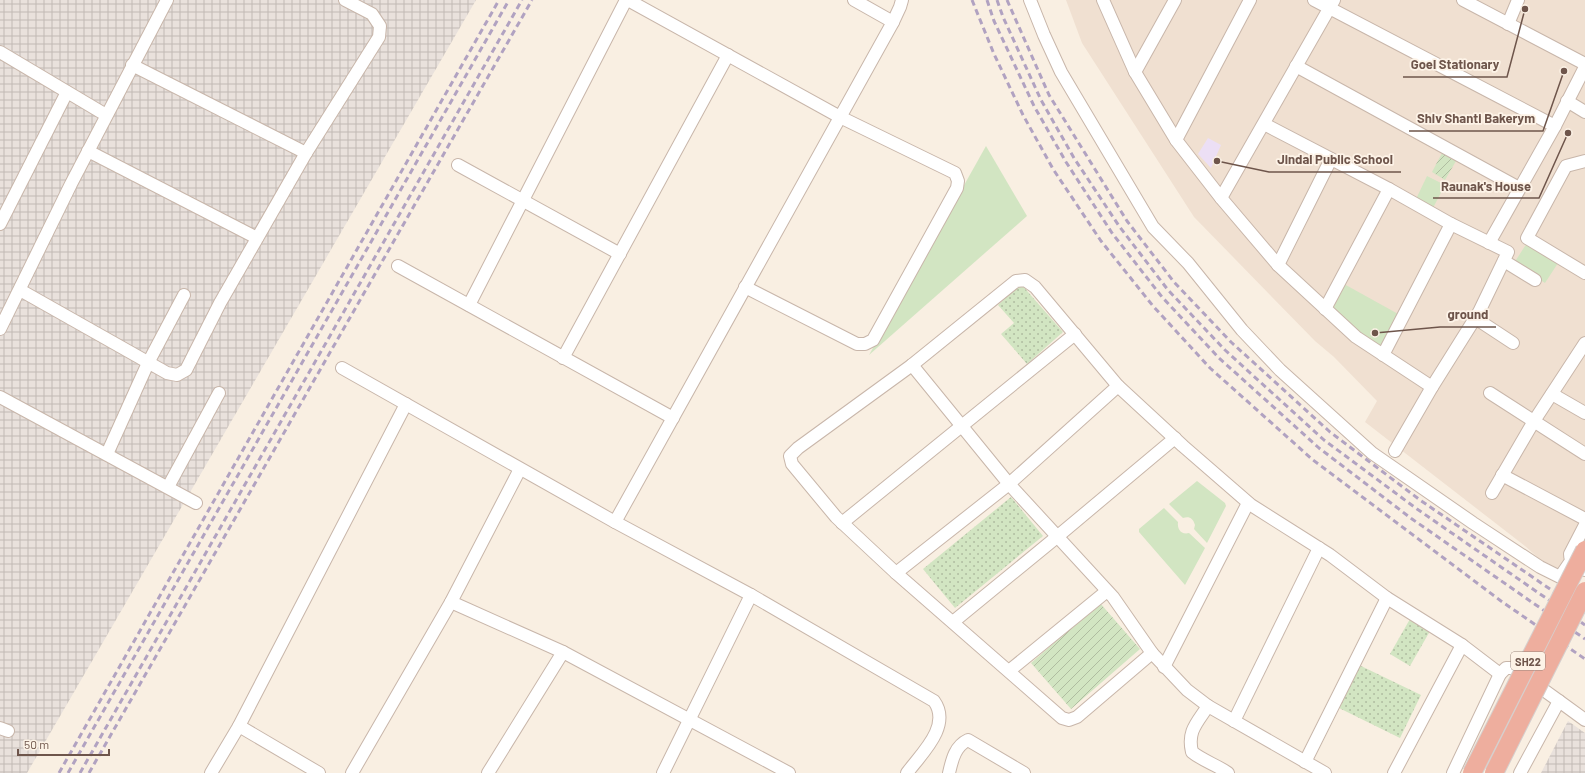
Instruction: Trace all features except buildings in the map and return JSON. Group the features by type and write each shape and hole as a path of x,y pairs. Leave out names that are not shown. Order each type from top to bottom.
{"highway":[{"name":"SH22","path":"1472,773 1585,550"},
{"name":"SH22","path":"1494,773 1585,591"}],"street":[{"path":"0,329 106,115 167,0"},
{"path":"20,290 167,373 177,374 186,370 220,303 306,153 379,38 380,26 372,14 344,0"},
{"path":"469,306 627,0 840,117 955,173 958,181 957,188 873,340 865,344 857,344 745,287"},
{"path":"854,0 892,22"},
{"path":"615,522 840,117 900,7 902,0"},
{"path":"1030,0 1044,35 1062,72 1153,227 1188,263 1242,330 1280,370 1372,453 1540,567 1560,577 1571,561 1570,554 1585,525"},
{"path":"1103,0 1135,72 1176,140 1221,198 1278,266 1356,337 1432,387"},
{"path":"1135,72 1175,0"},
{"path":"1176,140 1250,0"},
{"path":"1314,0 1331,4 1555,126"},
{"path":"1463,0 1585,66 1555,126 1489,243"},
{"path":"1508,24 1518,0"},
{"path":"1221,198 1331,4"},
{"path":"0,52 106,115"},
{"path":"563,358 728,55"},
{"path":"132,65 306,153"},
{"path":"1296,66 1519,188"},
{"path":"0,224 67,92"},
{"path":"1567,102 1585,112"},
{"path":"1264,124 1389,189 1451,224 1508,252 1475,318 1432,387 1395,452"},
{"path":"88,151 257,238"},
{"path":"1278,266 1331,159"},
{"path":"1585,161 1566,166 1527,238 1585,273"},
{"path":"458,165 620,254"},
{"path":"1325,309 1389,189"},
{"path":"1383,355 1451,224"},
{"path":"1504,260 1535,280"},
{"path":"398,266 672,418"},
{"path":"1152,653 1076,717 1069,720 1062,718 896,573 842,523 792,464 790,456 798,448 912,365 1016,281 1026,280 1035,287 1118,386 1248,503 1319,548 1388,598 1462,645 1500,674"},
{"path":"106,454 148,363 184,295"},
{"path":"1475,318 1512,343"},
{"path":"842,523 1075,334"},
{"path":"1492,493 1534,421 1585,343"},
{"path":"912,365 1009,484 1107,591 1152,653 1187,690 1208,706 1325,773"},
{"path":"342,368 615,522 751,595 934,701 938,707 938,730 907,773"},
{"path":"896,573 1009,484 1118,386"},
{"path":"1490,392 1585,454"},
{"path":"168,487 219,393"},
{"path":"1552,394 1585,413"},
{"path":"0,396 196,503"},
{"path":"211,773 239,726 406,404"},
{"path":"953,622 1175,438"},
{"path":"352,773 451,602 520,469"},
{"path":"1502,475 1585,519"},
{"path":"1164,667 1248,503"},
{"path":"1234,721 1319,548"},
{"path":"1571,561 1585,570"},
{"path":"1009,671 1107,591"},
{"path":"663,773 751,595"},
{"path":"1304,762 1388,598"},
{"path":"451,602 563,652 789,773"},
{"path":"1394,773 1462,645"},
{"path":"488,773 563,652"},
{"path":"1453,773 1500,674 1506,668 1516,670 1585,720"},
{"path":"1520,773 1559,701"},
{"path":"1208,706 1192,730 1190,741 1192,752 1200,759 1222,768 1228,773"},
{"path":"239,726 320,773"},
{"path":"949,773 956,751 962,743 968,740 1024,773"}],"shaded area":[{"path":"0,0 476,0 27,773 0,773"},
{"path":"1066,0 1585,0 1585,529 1560,577 1525,546 1365,422 1377,401 1334,357 1315,341 1194,217 1082,43"},
{"path":"1208,138 1221,145 1211,168 1198,154"},
{"path":"1568,721 1585,733 1585,773 1541,773"}],"green space":[{"path":"986,146 1027,216 869,355"},
{"path":"1442,153 1456,161 1445,180 1432,172"},
{"path":"1427,176 1445,185 1433,208 1416,199"},
{"path":"1529,240 1560,260 1545,283 1514,263"},
{"path":"1021,284 1063,332 1027,364 1001,334 1014,323 998,305"},
{"path":"1344,284 1400,315 1380,350 1330,307"},
{"path":"1197,481 1225,503 1226,506 1207,543 1194,529 1195,525 1192,519 1189,517 1183,518 1169,504"},
{"path":"1011,497 1043,536 955,608 923,569"},
{"path":"1164,508 1178,522 1180,531 1189,533 1205,548 1185,585 1139,532 1139,529"},
{"path":"1100,603 1140,649 1071,709 1031,663"},
{"path":"1410,619 1430,631 1410,666 1390,654"},
{"path":"1359,665 1421,695 1400,738 1339,708"}],"railway":[{"path":"59,773 499,0"},
{"path":"68,773 509,0"},
{"path":"80,773 522,0"},
{"path":"89,773 532,0"},
{"path":"972,0 994,54 1023,115 1053,169 1101,241 1153,306 1210,368 1313,460 1501,601 1585,659"},
{"path":"987,0 994,21 1034,106 1066,162 1112,233 1162,297 1219,358 1319,448 1412,519 1585,639"},
{"path":"997,0 1003,17 1041,100 1074,158 1119,226 1168,290 1225,350 1324,440 1417,509 1585,625"},
{"path":"1007,0 1049,95 1127,221 1174,282 1231,342 1330,432 1420,500 1585,613"}],"place":[{"name":"Goel Stationary","path":"1525,9"},
{"name":"Shiv Shanti Bakerym","path":"1564,71"},
{"name":"Raunak's House","path":"1568,133"},
{"name":"Jindal Public School","path":"1217,161"},
{"name":"ground","path":"1375,333"}]}
